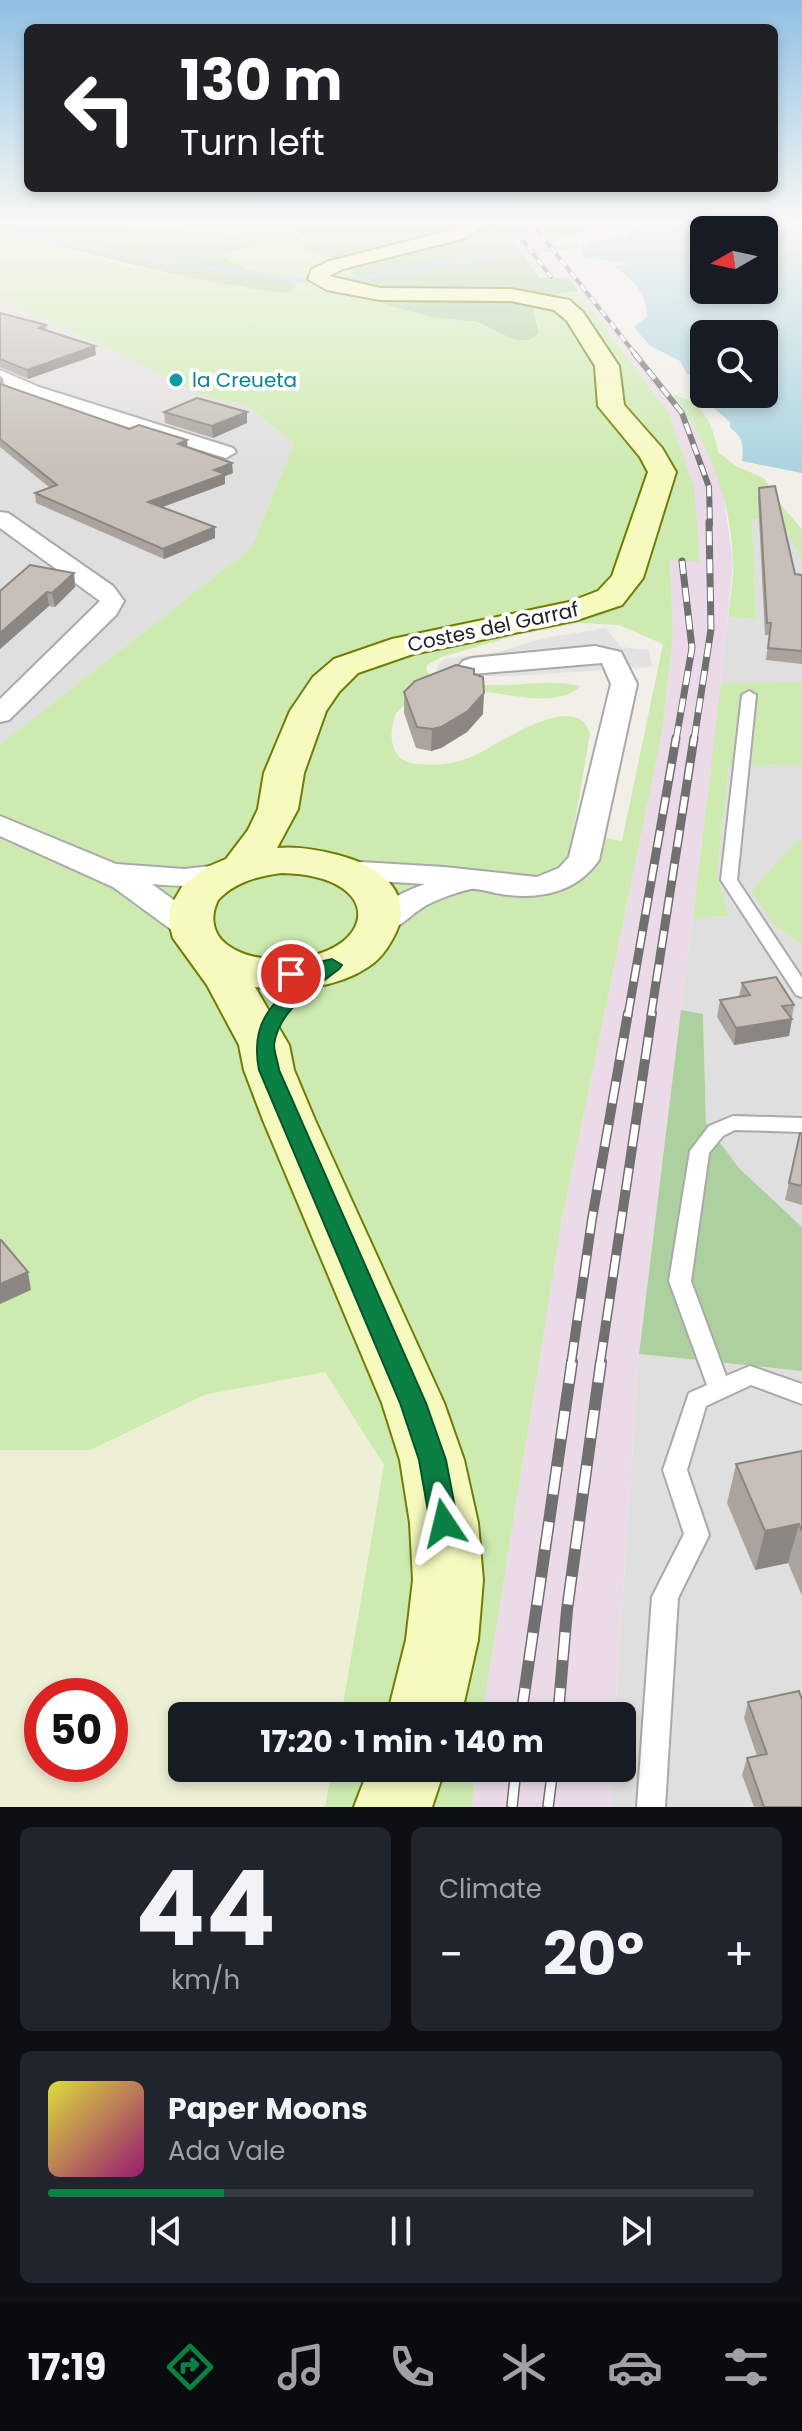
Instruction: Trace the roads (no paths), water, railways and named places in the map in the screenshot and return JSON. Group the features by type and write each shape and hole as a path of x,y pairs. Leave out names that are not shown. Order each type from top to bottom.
{"main road":[{"name":"Costes del Garraf","path":"235,870 268,832 278,809 284,773 308,711 326,685 346,666 404,646 577,610 610,598 627,578 657,498 662,472 615,414 609,397 607,366 585,337 575,317 558,304"},
{"path":"264,1045 274,1017 293,996 332,965 362,948 378,925 379,909 374,894 361,880 333,866 288,828 278,809"},
{"path":"333,866 282,860 235,870 210,885 198,898 192,913 199,939 228,980 264,1045 269,1070 289,1120 413,1403 432,1460 444,1523 448,1580 442,1640 427,1702"},
{"path":"199,939 235,968 262,973 305,972 332,965"},
{"path":"393,1807 402,1782"}],"street":[{"path":"0,375 33,391 226,452"},
{"path":"0,518 105,591 112,601 108,610 0,714"},
{"path":"333,866 391,876 447,876 513,888 563,880 584,860 624,684 612,657 595,654 472,666"},
{"path":"0,825 110,870 160,901 199,939"},
{"path":"110,870 184,878 235,870"},
{"path":"378,925 416,898 454,885 478,882"}],"lane":[{"path":"749,695 729,880 802,991"},
{"path":"720,1389 680,1281 700,1151 716,1131 733,1123 802,1125"},
{"path":"651,1807 665,1597 697,1535 675,1470 697,1400 750,1375 802,1394"}],"water":[{"path":"646,304 802,304 802,473 742,461 742,442 730,428 730,422 714,408 778,408 778,320 690,320 690,375 680,361 649,345 634,327 647,317"}],"railway":[{"path":"596,304 636,355"},
{"path":"634,353 682,413 709,487 710,524"},
{"path":"694,740 711,629 709,522"},
{"path":"676,740 692,648 682,561"},
{"path":"628,1015 676,738"},
{"path":"651,1015 694,738"},
{"path":"571,1364 592,1219 628,1013"},
{"path":"600,1364 652,1013"},
{"path":"523,1702 572,1362"},
{"path":"559,1702 567,1610 601,1362"},
{"path":"512,1807 515,1782"},
{"path":"548,1807 551,1782"}],"place":[{"name":"la Creueta","path":"176,380"}]}
